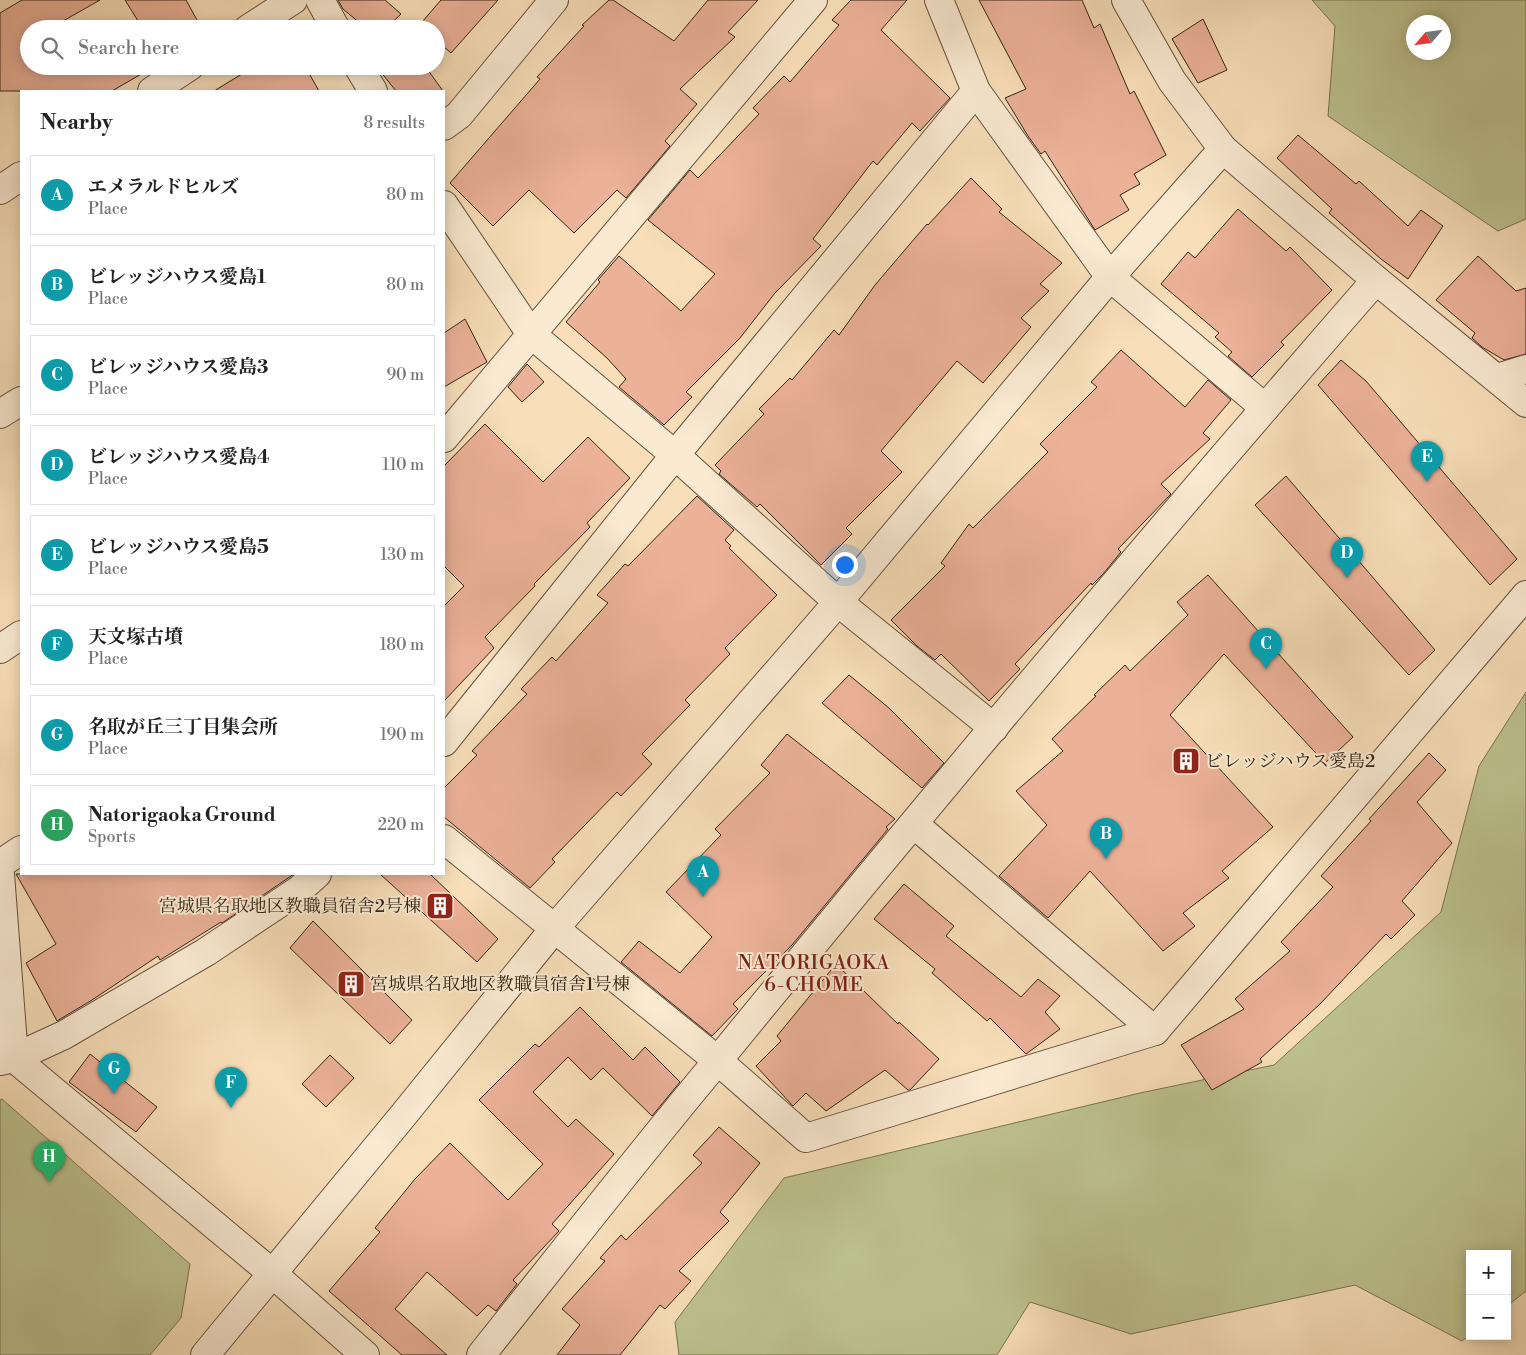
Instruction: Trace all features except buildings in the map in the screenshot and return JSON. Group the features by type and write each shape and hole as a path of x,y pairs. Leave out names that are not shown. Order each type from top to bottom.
{"street":[{"path":"262,20 292,0"},
{"path":"320,0 331,20"},
{"path":"445,125 459,115 554,0"},
{"path":"445,437 813,0"},
{"path":"939,0 976,91 1110,277 1265,408"},
{"path":"1126,0 1172,81 1223,149 1376,280 1526,403"},
{"path":"154,90 176,75"},
{"path":"363,75 372,90"},
{"path":"445,741 675,455 976,91"},
{"path":"205,1355 554,929 838,602 1110,277 1223,149"},
{"path":"0,190 20,177"},
{"path":"445,206 531,334 675,455 838,602 994,728"},
{"path":"481,1355 717,1060 994,728 1376,280"},
{"path":"1497,378 1526,369"},
{"path":"0,414 20,402"},
{"path":"445,841 717,1060 806,1138 1155,1031 1526,595"},
{"path":"0,649 20,636"},
{"path":"914,824 1155,1031"},
{"path":"0,864 20,851"},
{"path":"0,874 7,1059 273,1274 365,1355"},
{"path":"7,1059 64,1035 206,952 299,890 316,875"}],"green space":[{"path":"1312,0 1526,0 1526,219 1498,231 1328,116 1335,26"},
{"path":"1526,692 1526,1291 1511,1303 1511,1250 1466,1250 1466,1338 1462,1341 1355,1285 1131,1334 1030,1302 997,1355 679,1355 675,1322 784,1178 1140,1093 1274,1065 1441,912 1479,766"},
{"path":"2,1099 190,1264 181,1318 150,1355 0,1355 0,1100"}],"place":[{"name":"ビレッジハウス愛島5","path":"1427,482"},
{"name":"ビレッジハウス愛島4","path":"1347,578"},
{"name":"ビレッジハウス愛島3","path":"1266,669"},
{"name":"ビレッジハウス愛島2","path":"1186,761"},
{"name":"ビレッジハウス愛島1","path":"1106,859"},
{"name":"エメラルドヒルズ","path":"703,897"},
{"name":"宮城県名取地区教職員宿舎2号棟","path":"440,906"},
{"name":"宮城県名取地区教職員宿舎1号棟","path":"351,984"},
{"name":"名取が丘三丁目集会所","path":"114,1094"},
{"name":"天文塚古墳","path":"231,1108"},
{"name":"Natorigaoka Ground","path":"49,1182"}],"district":[{"name":"NATORIGAOKA 6-CHOME","path":"814,973"}]}
